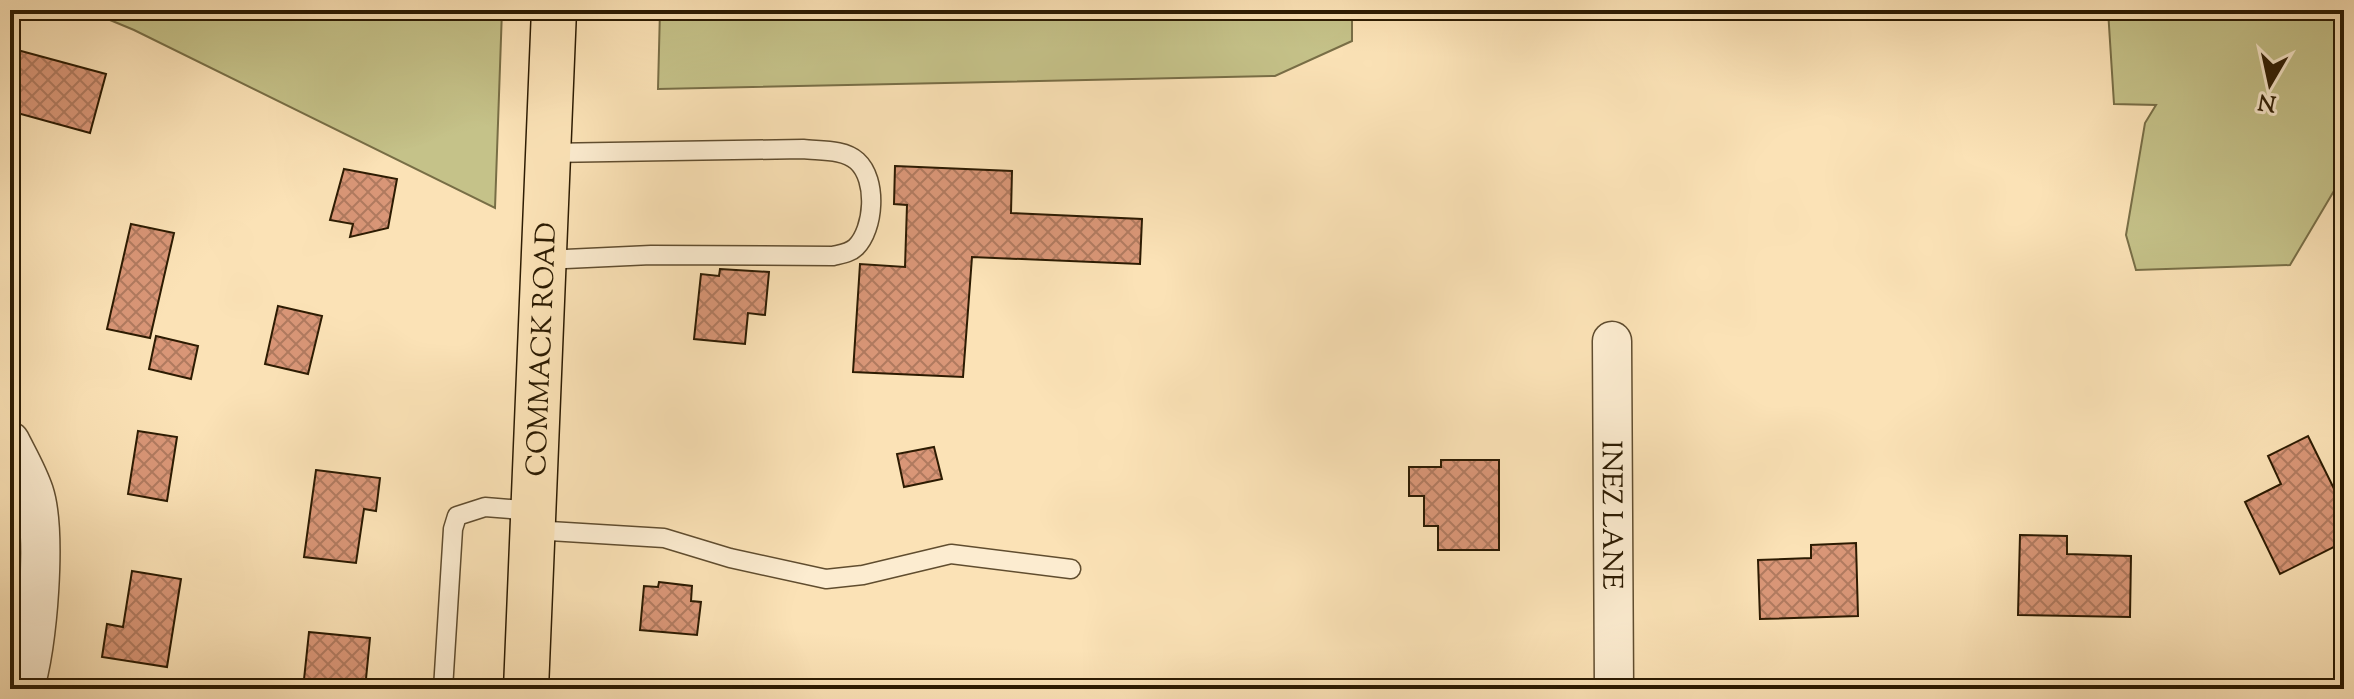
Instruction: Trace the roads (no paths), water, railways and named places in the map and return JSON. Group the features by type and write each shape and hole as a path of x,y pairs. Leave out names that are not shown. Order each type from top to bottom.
{"main road":[{"name":"COMMACK ROAD","path":"526,689 554,10"}],"street":[{"name":"INEZ LANE","path":"1612,341 1614,689"},
{"path":"10,441 35,493 40,578 30,674 24,689"}],"lane":[{"path":"544,260 648,255 833,256 853,250 866,234 870,214 866,173 857,161 844,154 803,149 548,153"},
{"path":"443,689 453,529 457,516 485,507 533,520 664,538 730,558 826,579 863,575 951,554 1071,569"}]}
